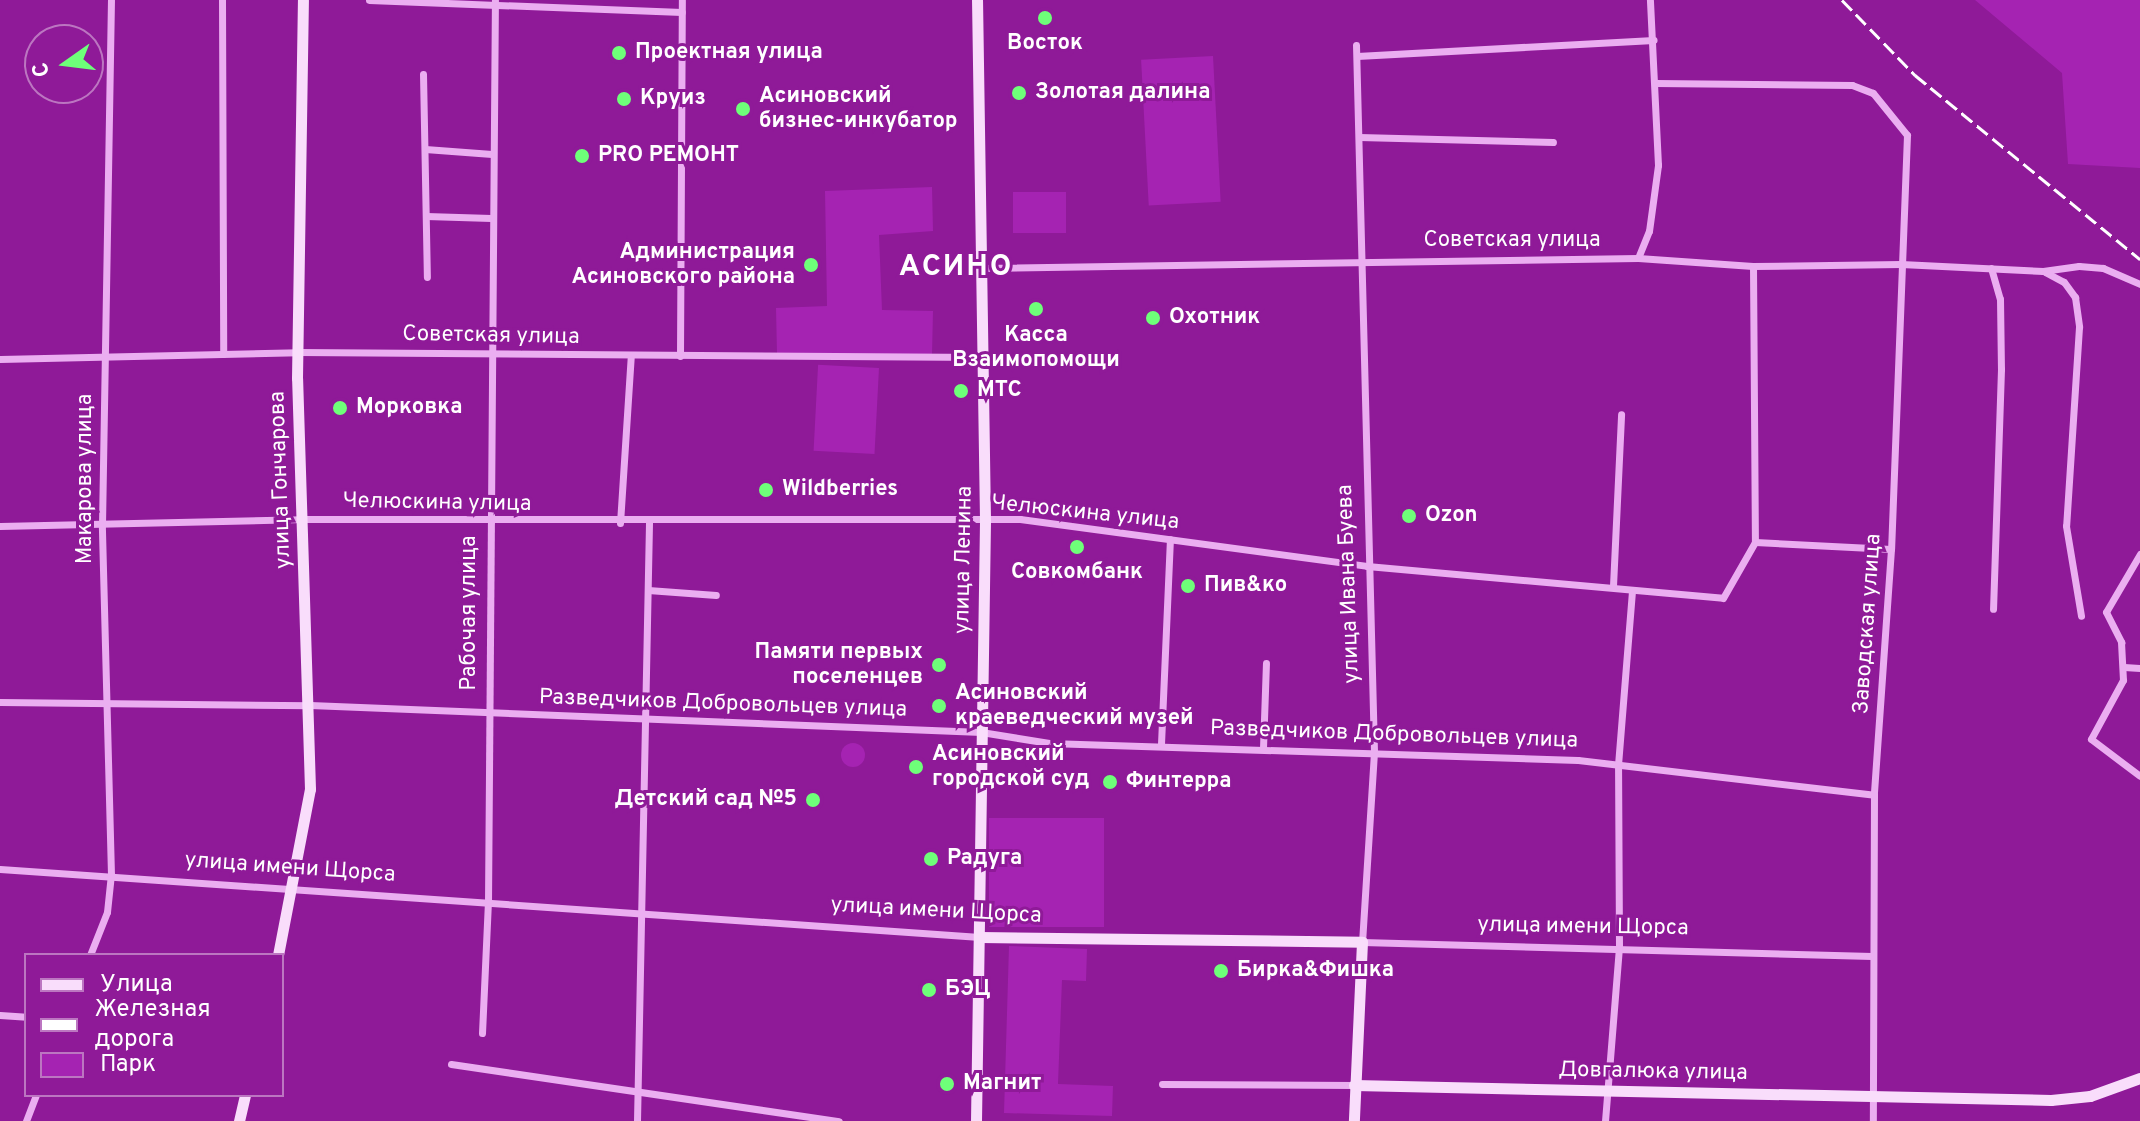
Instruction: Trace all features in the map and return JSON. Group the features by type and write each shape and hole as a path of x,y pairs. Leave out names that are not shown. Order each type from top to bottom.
{"street":[{"name":"Макарова улица","path":"91,953 107,912 111,875 102,525 111,0"},
{"path":"222,0 223,354"},
{"name":"улица Гончарова","path":"278,953 310,789 298,352 303,0"},
{"path":"369,0 682,12"},
{"path":"680,356 682,0"},
{"name":"улица Ленина","path":"976,1121 985,519 977,0"},
{"path":"1638,258 1649,231 1658,165 1650,0"},
{"name":"Рабочая улица","path":"482,1033 488,903 489,353 494,3"},
{"path":"1357,56 1654,40"},
{"name":"улица Ивана Буева","path":"1354,1121 1374,752 1356,45"},
{"path":"423,74 427,277"},
{"name":"Заводская улица","path":"1655,83 1852,85 1873,93 1903,130 1891,549 1874,795 1870,1097 1873,1121"},
{"path":"1359,137 1553,142"},
{"path":"425,149 492,154"},
{"path":"426,216 491,218"},
{"name":"Советская улица","path":"981,268 1363,259 1638,258 1753,266 1901,264 2043,271 2103,268 2140,284"},
{"path":"1753,266 1755,542 1891,549"},
{"path":"1991,268 2000,299 2001,369 1993,609"},
{"path":"2043,271 2064,282 2075,297 2079,327 2066,526 2081,616"},
{"name":"Советская улица","path":"0,359 298,352 983,357"},
{"path":"620,523 631,355"},
{"path":"1613,586 1621,414"},
{"name":"Челюскина улица","path":"0,526 303,519 649,523 985,519 1170,539 1367,566 1723,598 1755,542"},
{"path":"637,1121 649,523"},
{"path":"1161,744 1170,539"},
{"path":"2140,554 2106,612 2121,642 2123,680 2091,739 2140,776"},
{"path":"648,590 716,595"},
{"path":"1605,1121 1619,947 1618,765 1632,591"},
{"path":"1263,748 1266,663"},
{"path":"2124,667 2140,668"},
{"name":"Разведчиков Добровольцев улица","path":"0,702 310,705 981,732 1049,743 1374,752 1618,765 1874,795"},
{"name":"улица имени Щорса","path":"0,869 640,911 980,937 1619,947 1872,956"},
{"path":"0,1015 24,1017"},
{"path":"451,1064 839,1121"},
{"name":"Довгалюка улица","path":"1162,1084 1354,1085 2051,1100 2090,1096 2140,1078"},
{"path":"26,1121 35,1097"},
{"path":"239,1121 245,1097"}],"green space":[{"path":"1975,0 2140,0 2140,168 2068,164 2062,73"},
{"path":"1213,56 1221,202 1149,206 1141,60"},
{"path":"932,187 933,231 879,235 882,310 933,311 932,355 777,354 776,308 827,306 825,191"},
{"path":"1013,192 1066,192 1066,233 1013,233"},
{"path":"818,365 879,368 874,454 814,451"},
{"path":"853,743 864,750 865,755 858,766 853,767 842,760 841,755 848,744"},
{"path":"989,818 1104,818 1104,927 989,927"},
{"path":"1009,946 1087,949 1086,981 1062,980 1058,1084 1113,1086 1112,1116 1004,1113"}],"railway":[{"path":"1842,0 1915,75 2140,259"}],"place":[{"name":"Восток","path":"1045,18"},
{"name":"Проектная улица","path":"619,53"},
{"name":"Золотая далина","path":"1019,93"},
{"name":"Круиз","path":"624,99"},
{"name":"Асиновский бизнес-инкубатор","path":"743,109"},
{"name":"PRO РЕМОНТ","path":"582,156"},
{"name":"Администрация Асиновского района","path":"811,265"},
{"name":"Касса Взаимопомощи","path":"1036,309"},
{"name":"Охотник","path":"1153,318"},
{"name":"МТС","path":"961,391"},
{"name":"Морковка","path":"340,408"},
{"name":"Wildberries","path":"766,490"},
{"name":"Ozon","path":"1409,516"},
{"name":"Совкомбанк","path":"1077,547"},
{"name":"Пив&ко","path":"1188,586"},
{"name":"Памяти первых поселенцев","path":"939,665"},
{"name":"Асиновский краеведческий музей","path":"939,706"},
{"name":"Асиновский городской суд","path":"916,767"},
{"name":"Финтерра","path":"1110,782"},
{"name":"Детский сад №5","path":"813,800"},
{"name":"Радуга","path":"931,859"},
{"name":"Бирка&Фишка","path":"1221,971"},
{"name":"БЭЦ","path":"929,990"},
{"name":"Магнит","path":"947,1084"}],"district":[{"name":"АСИНО","path":"956,268"}]}
